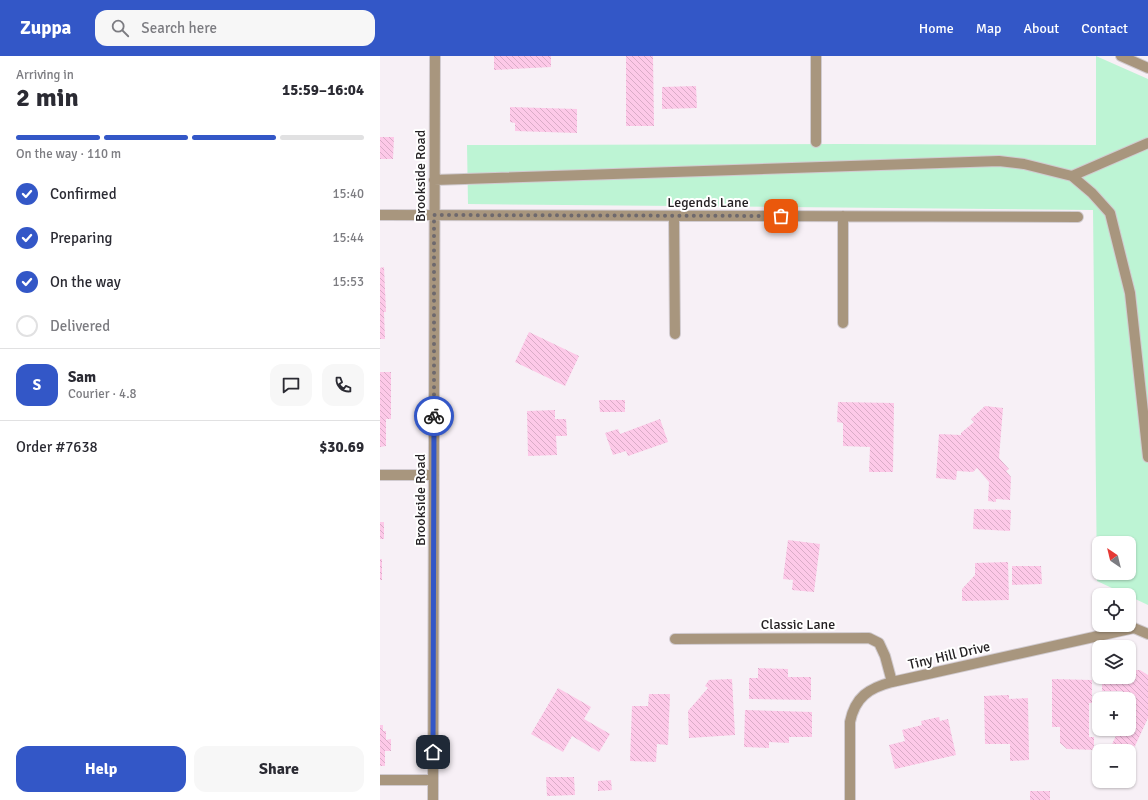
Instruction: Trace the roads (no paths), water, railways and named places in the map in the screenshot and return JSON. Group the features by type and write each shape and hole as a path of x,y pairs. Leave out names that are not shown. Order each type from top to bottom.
{"street":[{"name":"Brookside Road","path":"433,800 434,56"},
{"path":"816,56 816,142"},
{"path":"1121,56 1148,68"},
{"path":"1072,176 1148,143"},
{"path":"434,180 999,161 1024,164 1072,176 1092,193 1110,213 1130,293 1148,457"},
{"name":"Legends Lane","path":"380,215 1078,217"},
{"path":"674,216 675,334"},
{"path":"843,216 843,323"},
{"path":"380,475 434,475"},
{"name":"Tiny Hill Drive","path":"850,800 850,722 852,710 868,691 877,686 892,682 1134,628 1148,634"},
{"name":"Classic Lane","path":"675,639 869,638 879,643 885,656 892,682"},
{"path":"380,780 433,780"}]}
